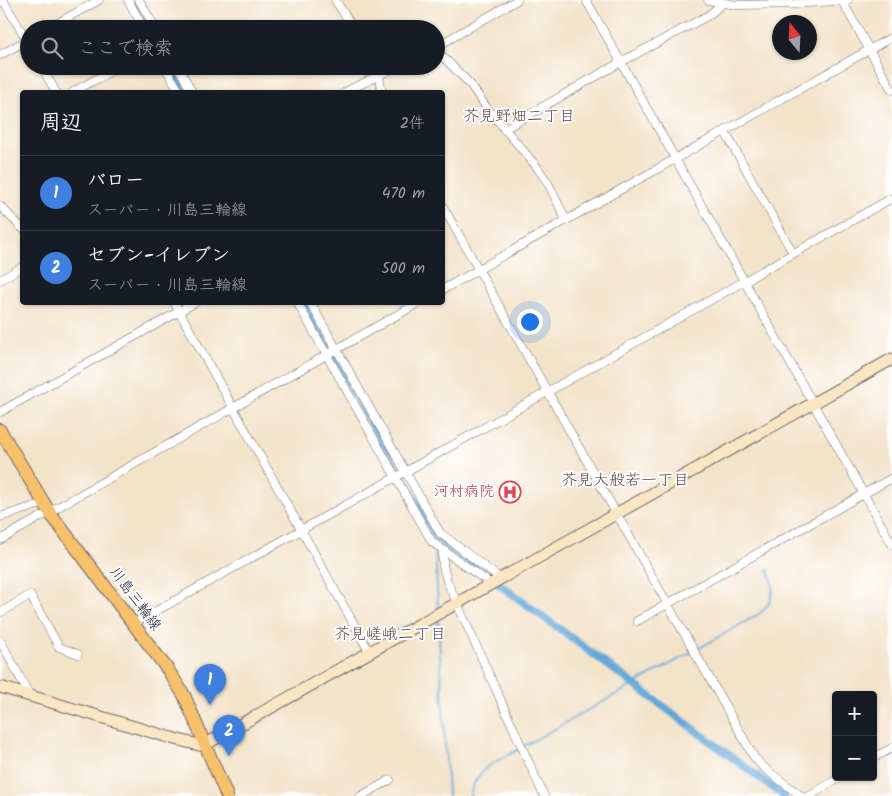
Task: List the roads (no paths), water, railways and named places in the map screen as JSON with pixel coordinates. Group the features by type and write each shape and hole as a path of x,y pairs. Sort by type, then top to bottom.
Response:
{"main road":[{"name":"川島三輪線","path":"0,430 47,508 168,670 184,695 227,796"}],"street":[{"path":"3,0 20,28"},
{"path":"63,20 99,0"},
{"path":"128,0 139,20"},
{"path":"140,0 151,20"},
{"path":"335,0 348,20"},
{"path":"445,44 517,0"},
{"path":"586,0 892,544"},
{"path":"708,0 736,5 756,2 848,0"},
{"path":"842,1 892,90"},
{"path":"504,129 621,62 709,15 723,3"},
{"path":"445,288 892,37"},
{"path":"0,55 20,45"},
{"path":"445,58 469,83 504,129 537,167 548,183 566,220"},
{"path":"46,75 55,90"},
{"path":"77,90 104,75"},
{"path":"170,75 179,90"},
{"path":"183,75 191,90"},
{"path":"349,90 379,76 382,90"},
{"path":"724,132 793,254"},
{"path":"133,624 892,198"},
{"path":"0,206 20,226"},
{"path":"445,210 754,756 763,767 801,796"},
{"path":"0,280 20,268"},
{"path":"176,305 370,653"},
{"path":"0,412 191,305"},
{"path":"298,305 432,542 496,582"},
{"path":"312,305 440,533 496,582"},
{"path":"0,540 47,508 233,409 415,305"},
{"path":"0,687 175,739 199,745 206,744 892,359"},
{"path":"637,621 892,478"},
{"path":"0,517 47,508"},
{"path":"443,550 443,566 447,581 544,796"},
{"path":"0,613 30,595 59,646 78,654"},
{"path":"0,640 30,696"},
{"path":"877,756 892,748"},
{"path":"361,796 390,780"},
{"path":"810,796 834,781"}],"waterway":[{"path":"135,6 143,20"},
{"path":"175,75 183,90"},
{"path":"304,305 437,538 784,796"},
{"path":"435,548 438,608"},
{"path":"696,650 759,614 764,609 771,599 773,588 768,570"},
{"path":"438,618 448,796"},
{"path":"524,746 692,652"},
{"path":"470,796 473,786 482,772 496,761 520,749"}],"place":[{"name":"河村病院","path":"510,492"},
{"name":"バロー","path":"210,705"},
{"name":"セブン-イレブン","path":"229,756"}],"district":[{"name":"芥見野畑二丁目","path":"519,116"},
{"name":"芥見大般若一丁目","path":"625,480"},
{"name":"芥見嵯峨二丁目","path":"390,634"}]}
